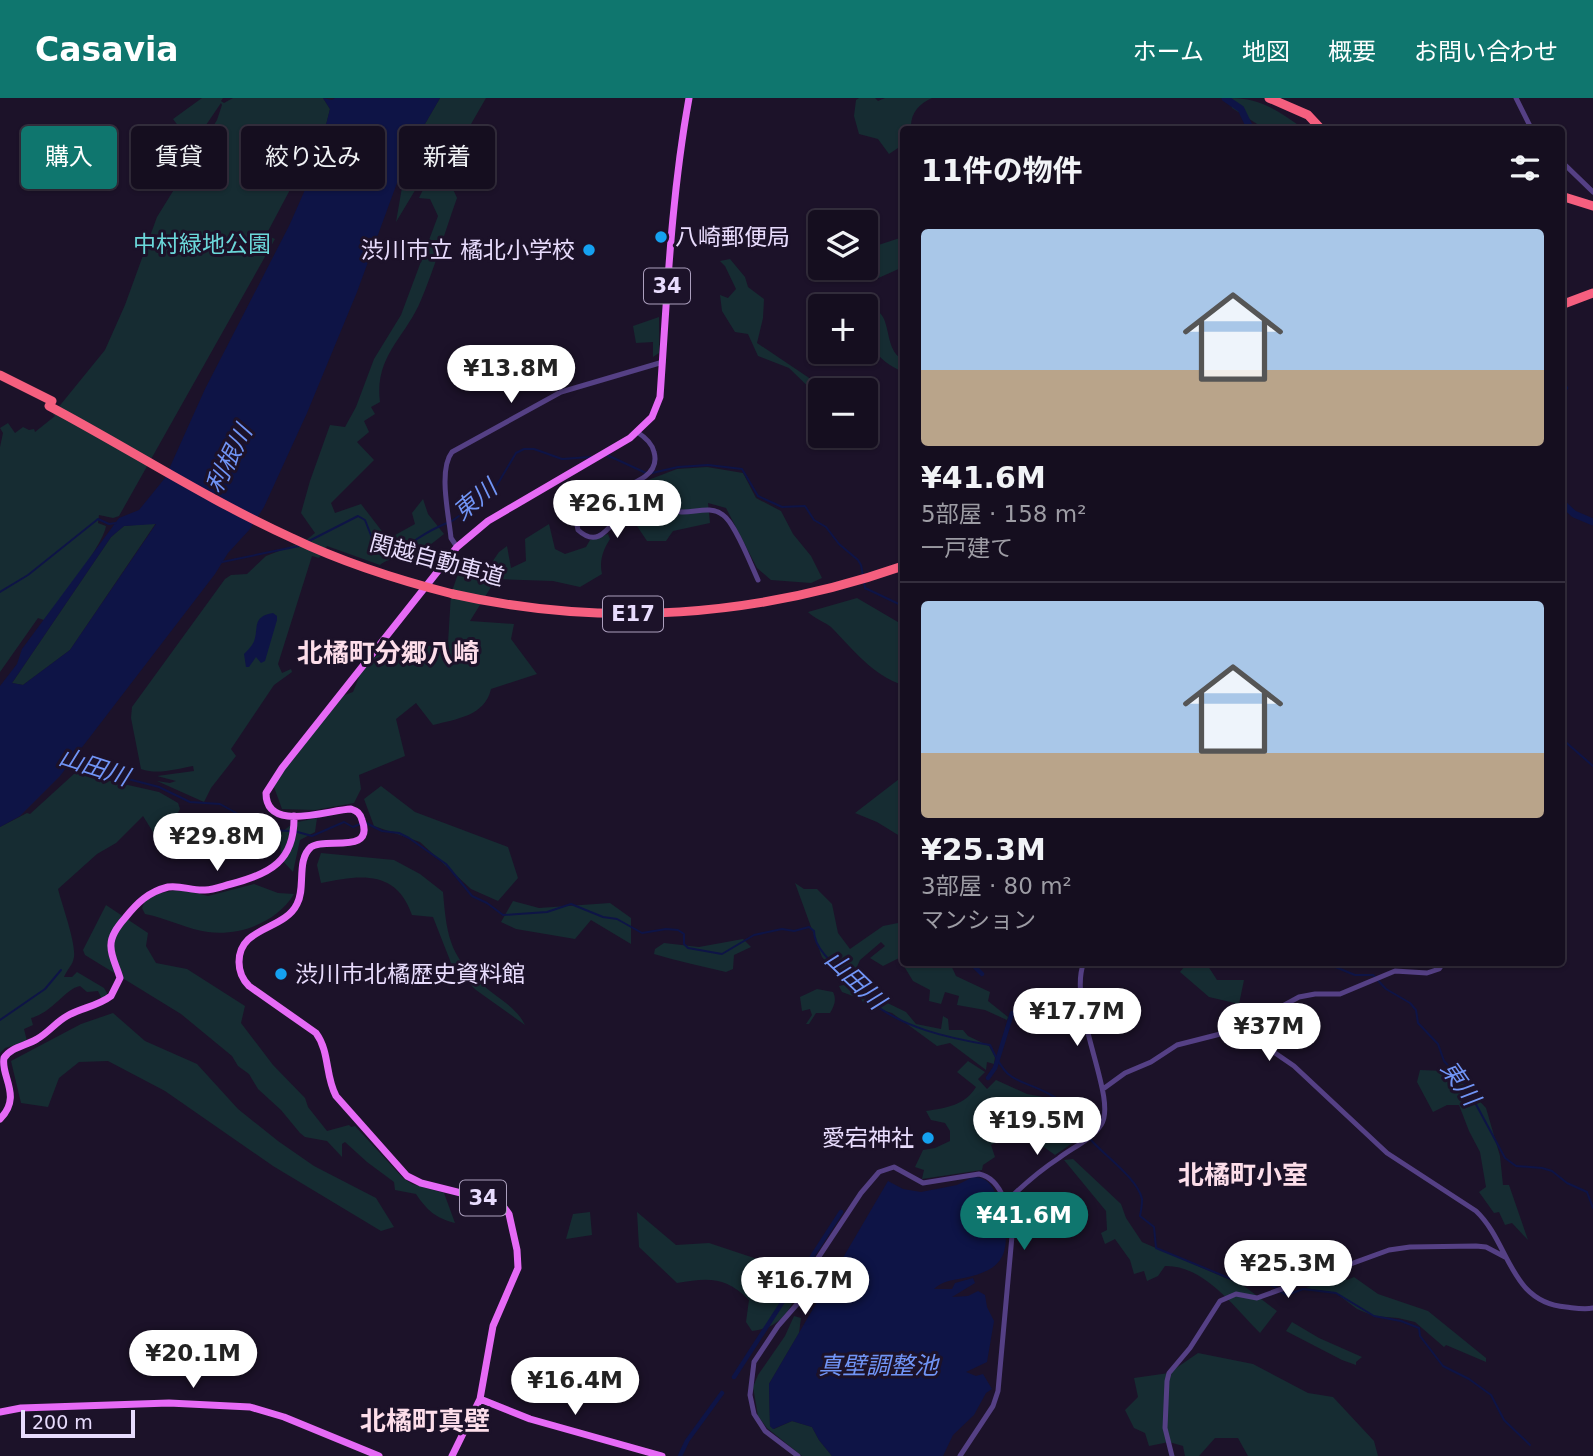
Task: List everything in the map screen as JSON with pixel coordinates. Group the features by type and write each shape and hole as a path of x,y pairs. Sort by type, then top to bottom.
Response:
{"highway":[{"path":"1269,98 1308,115 1318,126"},
{"path":"1565,197 1593,206"},
{"path":"1567,304 1593,293"},
{"path":"1567,304 1593,300"},
{"name":"関越自動車道","path":"0,375 294,534 374,565 454,591 555,605 641,609 712,604 811,590 900,563"},
{"name":"関越自動車道","path":"0,382 50,403"}],"main road":[{"name":"34","path":"452,1456 480,1399 492,1326 518,1268 509,1214 503,1206 493,1201 421,1183 407,1176 336,1096 330,1083 324,1047 316,1033 244,981 239,969 240,952 249,938 283,920 296,908 302,890 304,858 310,848 324,843 353,842 360,839 364,825 357,811 351,809 294,816 278,815 271,811 266,797 268,788 457,547 488,521 608,451 637,432 652,418 660,397 676,185 689,98"},
{"path":"0,1119 8,1110 9,1101 9,1088 2,1067 3,1059 15,1048 38,1038 69,1015 111,996 120,978 111,951 111,940 137,903 165,888 178,886 209,890 264,874 280,860 289,845 294,816"},
{"path":"480,1399 522,1416 662,1456"},
{"path":"0,1412 21,1408 169,1402 250,1407 284,1417 379,1456"}],"street":[{"path":"1516,98 1530,126"},
{"path":"1565,165 1593,192"},
{"path":"457,547 451,538 444,473 446,460 452,452 561,392 663,362"},
{"path":"637,432 647,439 653,448 655,457 651,471 635,483 582,505 575,515 578,530 587,537 598,536 610,528 621,513 629,507 639,505 680,512 714,511 729,520 758,580"},
{"path":"1005,1203 1031,1178 1091,1135 1103,1122 1106,1114 1103,1089 1091,1052 1083,1005 1080,977 1083,966"},
{"path":"1103,1089 1125,1073 1151,1062 1177,1045 1191,1039 1240,1029 1299,997 1340,994 1395,971 1427,973 1441,966"},
{"path":"1240,1029 1294,1066 1387,1153 1476,1211 1487,1222 1527,1289 1544,1303 1581,1309 1593,1308"},
{"path":"798,1456 765,1431 754,1414 750,1395 754,1362 778,1326 795,1309 814,1264 861,1193 879,1172 894,1167 923,1183 979,1174 987,1176 993,1181 1005,1203 1012,1236 999,1391 993,1406 960,1456"},
{"path":"1172,1456 1164,1426 1167,1381 1220,1301 1236,1294 1257,1298 1399,1247 1476,1246 1486,1247 1505,1256"}],"green space":[{"name":"中村緑地公園","path":"202,98 223,98 221,101 224,103 233,98 323,98 330,109 326,126 241,126 241,189 290,189 266,235 275,239 119,516 113,518 99,515 98,523 106,526 89,560 44,620 38,618 0,672 0,447 3,433 0,428 8,423 15,433 23,427 34,429 35,432 55,416 53,414 105,350 125,305 157,217 174,189 227,189 227,126 213,126 221,103 205,126 178,126 173,119"},
{"path":"440,98 486,98 470,126 424,126"},
{"path":"932,98 916,110 911,126 900,126 900,147 889,154 878,139 859,134 854,116 856,100"},
{"path":"1230,98 1252,100 1299,126 1260,126 1232,108"},
{"path":"402,189 416,189 396,222"},
{"path":"423,189 453,189 457,198 421,300 386,359 379,386 380,402 371,407 375,414 364,421 369,432 357,442 374,460 331,503 335,513 361,504 388,539 415,524 412,513 423,499 428,514 444,534 419,552 380,565 327,546 319,558 312,556 278,664 282,673 291,669 292,672 274,685 231,749 236,756 211,788 204,802 157,781 176,781 157,776 194,771 193,766 160,771 141,769 131,718 132,707 225,579 231,575 247,574 266,556 305,541 315,533 301,513 330,425 345,427 356,407 374,359 401,315 438,216 430,199 419,198"},
{"path":"900,238 900,268 878,278 878,245"},
{"path":"730,259 745,277 748,287 764,299 757,343 809,378 808,386 789,368 758,356 748,334 735,332 722,311 720,295 728,298 736,289 720,261"},
{"path":"878,311 884,319 892,347 900,358 900,370 879,356"},
{"path":"659,317 659,353 653,357 653,342 636,343 633,326"},
{"path":"707,467 743,473 756,498 781,511 793,534 811,556 822,578 811,583 771,580 757,568 726,508 708,503 710,523 673,531 666,541 647,541 635,523 640,512 637,496 628,499 607,522 602,502 635,485 677,469"},
{"path":"156,523 70,650 23,685 12,683 111,537 124,526"},
{"path":"549,524 555,549 565,554 586,547 590,540 608,534 610,539 602,556 602,574 580,587 553,581 496,579 470,621 514,624 511,639 537,674 491,689 488,698 476,711 433,725 416,703 396,719 405,756 359,775 361,789 354,803 315,810 282,809 274,787 279,777 342,696 353,692 361,672 379,653 448,643 451,594 459,571 484,574 499,552 507,546 511,568 526,561 525,539"},
{"path":"857,598 900,623 900,684 873,668 831,627 808,612"},
{"path":"75,773 159,792 178,803 180,809 174,820 158,832 161,845 143,816 116,843 97,854 58,889 74,951 74,957 64,977 72,977 77,972 104,988 108,995 102,999 98,991 87,992 80,986 69,991 46,1011 31,1018 33,1025 24,1029 27,1041 5,1048 0,1053 0,827 27,813 30,814"},
{"path":"900,778 900,836 855,813"},
{"path":"381,786 415,812 508,847 518,878 498,901 471,889 420,842 374,826 364,799"},
{"path":"317,818 315,832 300,840 293,872 281,859 280,834 293,823"},
{"path":"321,853 394,860 420,874 443,892 449,936 459,959 477,980 514,1010 525,1025 476,990 453,968 433,917 412,915 397,889 375,879 349,878 321,883 317,865"},
{"path":"795,883 804,889 817,889 832,904 838,933 850,949 883,926 900,923 900,960 883,966 870,958 885,946 881,942 860,960 854,973 841,980 822,957"},
{"path":"254,884 278,893 294,894 287,904 268,919 233,932 201,931 145,914 142,908 147,896 181,889 208,896"},
{"path":"513,901 539,908 610,903 631,918 631,944 591,920 575,939 516,929 501,922"},
{"path":"106,905 148,933 146,946 156,963 187,969 245,1006 241,1023 273,1065 305,1098 308,1107 327,1131 355,1126 403,1178 412,1184 444,1193 455,1223 432,1213 416,1194 395,1190 394,1182 345,1142 342,1144 342,1157 327,1141 305,1137 258,1089 249,1074 238,1066 232,1056 181,1014 85,955 83,950"},
{"path":"743,939 751,947 734,955 733,969 726,972 654,954 655,949 664,943 699,947"},
{"path":"904,966 951,966 956,976 990,992 988,1001 1008,1017 1007,1020 985,1010 957,1005 959,996 945,992 941,1004 929,1001 930,990 913,981"},
{"path":"1185,966 1208,966 1217,980 1244,980 1239,1004 1209,997 1180,972"},
{"path":"858,982 869,994 906,1012 916,1024 941,1029 943,1016 948,1019 949,1030 963,1030 968,1036 989,1046 995,1057 994,1064 987,1062 986,1070 950,1043 937,1046 892,1013 865,1005 861,999 842,992 839,986"},
{"path":"817,989 833,992 834,1005 830,1013 816,1013 809,1024 806,1024 812,1015 810,1009 802,1011 800,997"},
{"path":"113,1013 145,1041 197,1064 238,1109 278,1141 314,1166 376,1198 394,1227 381,1231 273,1166 165,1091 108,1061 79,1062 59,1078 48,1107 21,1103 11,1061 81,1024"},
{"path":"968,1061 985,1072 978,1079 987,1089 996,1080 1027,1094 1054,1099 1068,1110 1084,1135 1055,1155 1019,1129 991,1145 995,1157 983,1165 982,1170 922,1179 924,1170 915,1167 923,1150 950,1141 950,1131 945,1123 931,1120 926,1111 955,1105 972,1093 976,1087 957,1072"},
{"path":"1420,1070 1445,1071 1461,1081 1486,1108 1500,1156 1503,1185 1509,1185 1528,1240 1512,1223 1505,1225 1499,1212 1494,1213 1479,1192 1486,1187 1480,1152 1459,1105 1447,1105 1433,1112 1417,1082"},
{"path":"1073,1159 1121,1204 1126,1218 1142,1242 1244,1286 1277,1311 1260,1333 1218,1290 1193,1273 1165,1266 1158,1276 1147,1281 1144,1271 1134,1274 1130,1260 1115,1239 1105,1244 1101,1233 1107,1230 1106,1211 1064,1160"},
{"path":"590,1212 592,1235 566,1239 573,1214"},
{"path":"637,1212 676,1245 709,1243 757,1259 791,1261 796,1285 790,1307 775,1323 752,1331 746,1322 749,1300 740,1292 716,1281 677,1283 639,1247"},
{"path":"1341,1272 1347,1280 1354,1277 1378,1294 1428,1311 1486,1358 1486,1362 1446,1345 1444,1347 1415,1322 1374,1316 1357,1309 1336,1293 1306,1288"},
{"path":"794,1316 801,1318 799,1333 769,1384 770,1426 774,1429 792,1421 812,1427 832,1456 802,1456 767,1428 758,1416 753,1387 758,1375 785,1336"},
{"path":"1292,1322 1319,1338 1362,1357 1356,1365 1342,1360 1286,1331"},
{"path":"1198,1353 1253,1364 1308,1393 1333,1397 1374,1441 1378,1456 1248,1456 1238,1438 1215,1438 1199,1456 1185,1456 1183,1446 1169,1442 1149,1446 1145,1433 1134,1428 1125,1410 1138,1397 1134,1378 1169,1373"}],"water":[{"name":"利根川","path":"323,98 440,98 424,126 399,126 399,178 357,292 307,413 264,507 250,529 228,553 215,574 60,776 20,816 0,827 0,686 17,664 22,649 119,518 139,510 165,478 205,389 305,189 385,189 385,126 326,126 330,109","holes":["156,524 70,650 23,685 12,683 111,537 124,526"]},
{"path":"273,613 277,620 265,661 261,663 256,657 249,667 246,667 244,654 255,640 258,621"},
{"name":"真壁調整池","path":"973,1177 984,1179 991,1185 1000,1205 998,1208 1002,1209 1006,1235 1003,1255 990,1269 944,1283 934,1289 952,1289 955,1283 973,1278 975,1283 952,1297 968,1296 978,1291 985,1295 994,1321 987,1362 966,1372 976,1376 983,1374 992,1389 986,1393 974,1415 953,1435 943,1456 832,1456 812,1427 792,1421 773,1429 770,1426 769,1384 888,1181 903,1189 921,1192 957,1185"}],"waterway":[{"path":"1225,98 1241,109 1249,126"},
{"name":"東川","path":"452,521 488,495 516,453 524,449 534,449 562,459 591,457"},
{"name":"東川","path":"607,455 646,473"},
{"name":"東川","path":"652,473 678,467 708,465 742,469 758,496 782,507 805,506 814,520 826,527 839,544 858,560 863,576"},
{"path":"1565,506 1574,514 1593,522"},
{"name":"東川","path":"307,542 358,516 365,520 378,553 389,555 399,552 447,523"},
{"path":"0,592 28,575 98,519 109,524 116,523"},
{"name":"東川","path":"222,562 299,546"},
{"name":"東川","path":"864,582 865,588 900,605"},
{"path":"1565,742 1593,766"},
{"name":"山田川","path":"70,764 159,787 190,802 220,804 271,830 289,831"},
{"name":"山田川","path":"294,831 312,836 344,822 353,827 360,824"},
{"name":"山田川","path":"366,823 382,831 399,833 409,838 446,864 472,896 503,915 547,912 571,904 603,917 617,919 642,933 678,930 684,934 684,944 688,948 722,954 754,935 809,927 814,931 824,955 882,1010 926,1030 990,1045 1008,1074 1057,1099 1088,1135"},
{"path":"974,966 982,974"},
{"name":"東川","path":"1333,966 1355,975 1373,975 1386,989 1410,1003 1416,1010 1418,1023 1438,1044 1444,1061 1465,1084 1505,1158 1516,1166 1552,1171 1567,1183 1587,1192 1593,1208"},
{"path":"0,1020 45,989 61,970"},
{"path":"988,1078 995,1068 1012,1013"},
{"name":"山田川","path":"1091,1140 1128,1175 1139,1191 1142,1199 1140,1216 1154,1227 1156,1248 1241,1283 1256,1279 1277,1288"},
{"path":"734,1377 841,1212"},
{"name":"山田川","path":"1281,1292 1287,1295 1303,1289 1336,1293 1374,1316 1401,1321 1419,1328 1420,1336 1443,1366 1469,1379 1491,1395 1504,1420 1530,1445"},
{"path":"680,1456 687,1441 722,1393"}],"place":[{"name":"八崎郵便局","path":"661,237"},
{"name":"渋川市立 橘北小学校","path":"589,250"},
{"name":"渋川市北橘歴史資料館","path":"281,974"},
{"name":"愛宕神社","path":"928,1138"}],"district":[{"name":"北橘町分郷八崎","path":"388,653"},
{"name":"北橘町小室","path":"1243,1175"},
{"name":"北橘町真壁","path":"425,1421"}]}
